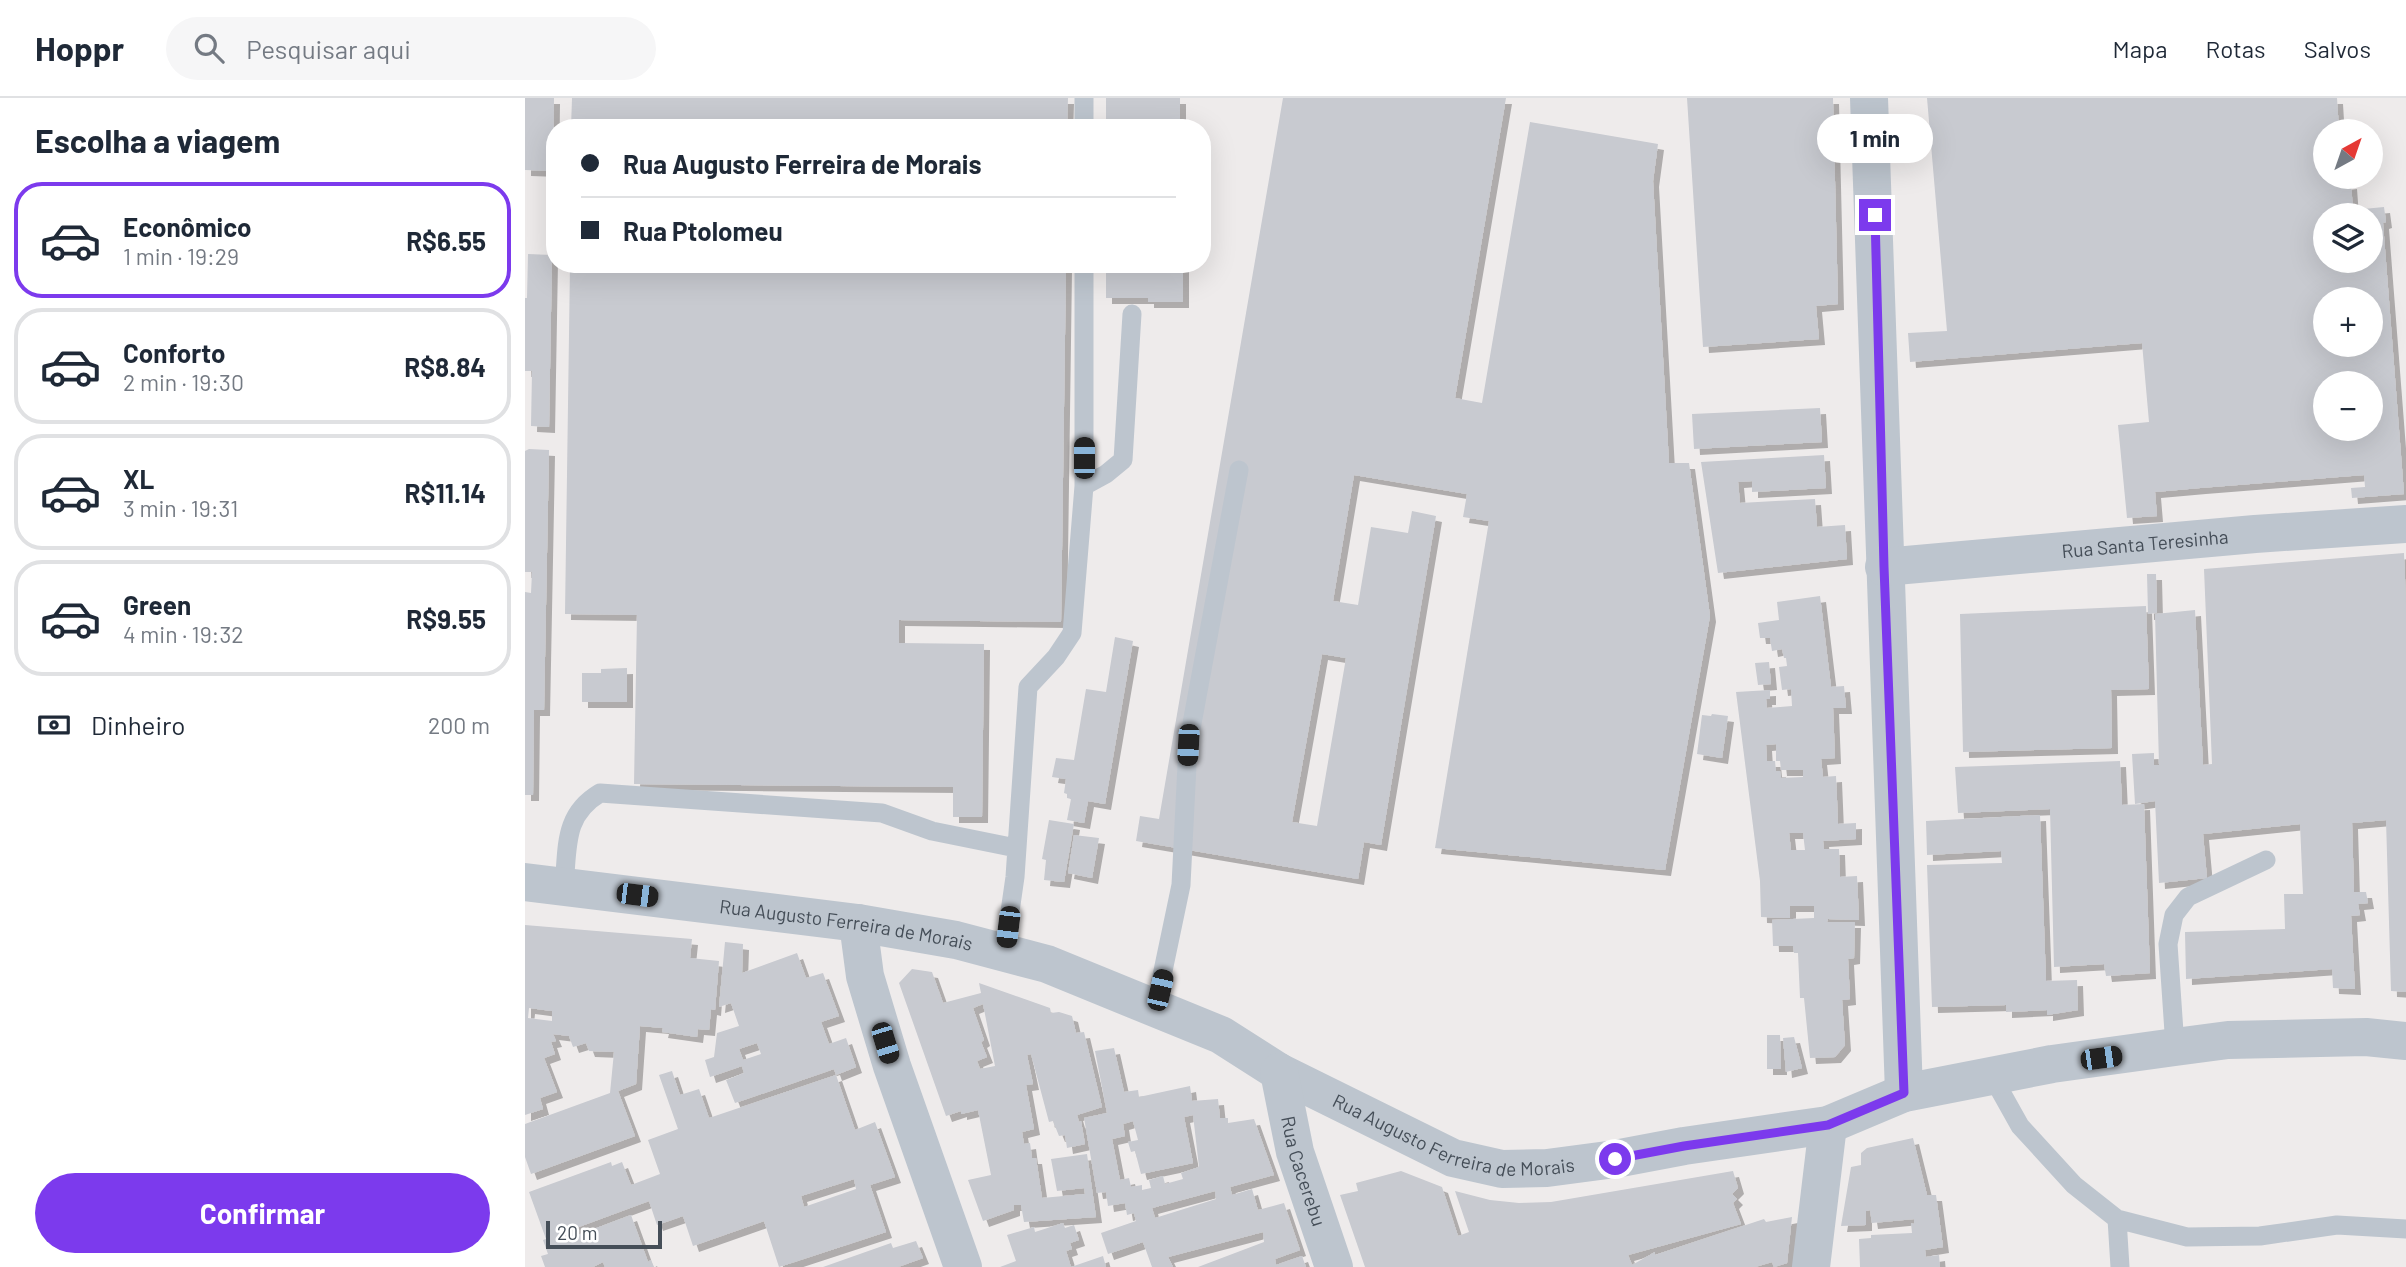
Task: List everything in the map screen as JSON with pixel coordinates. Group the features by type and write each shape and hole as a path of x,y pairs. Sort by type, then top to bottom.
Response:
{"street":[{"path":"1869,98 1904,1093"},
{"name":"Rua Santa Teresinha","path":"1884,567 2255,534 2406,524"},
{"name":"Rua Augusto Ferreira de Morais","path":"525,882 858,923 956,940 1047,964 1221,1035 1279,1072 1453,1158 1502,1169 1547,1168 1601,1161 1828,1125 1904,1093 2175,1047 2228,1040 2366,1037 2406,1041"},
{"path":"858,923 865,976 892,1066 963,1267"},
{"name":"Rua Cacerebu","path":"1279,1072 1295,1152 1334,1267"},
{"path":"1811,1267 1828,1125"}],"lane":[{"path":"1084,98 1084,119"},
{"path":"1005,953 1028,687 1056,657 1072,633 1084,486 1084,273"},
{"path":"1084,486 1107,474 1123,460 1132,314"},
{"path":"1155,1009 1181,885 1188,745 1239,470"},
{"path":"564,886 568,837 577,812 585,802 600,793 882,813 932,831 1016,848"},
{"path":"2175,1047 2168,944 2174,915 2188,897 2266,860"},
{"path":"1992,1076 2020,1126 2074,1185 2117,1219 2187,1237 2260,1236 2337,1225 2406,1229"},
{"path":"2117,1219 2120,1267"}],"building":[{"path":"525,98 554,98 554,119 546,119 546,171 525,170"},
{"path":"572,98 1068,98 1067,119 571,119"},
{"path":"1106,98 1180,98 1180,119 1106,119"},
{"path":"1283,98 1506,98 1455,398 1482,403 1530,122 1658,144 1653,181 1669,463 1689,463 1710,616 1665,870 1435,848 1489,521 1463,517 1467,494 1354,475 1333,601 1358,605 1371,527 1408,533 1412,511 1436,516 1381,845 1364,842 1358,879 1136,841 1140,816 1159,819","holes":["1322,654 1346,658 1317,826 1292,822"]},
{"path":"1687,98 1833,98 1838,304 1816,306 1819,339 1703,347"},
{"path":"1927,98 2337,98 2338,119 2313,119 2313,189 2351,189 2352,203 2313,203 2313,273 2383,273 2383,223 2404,494 2352,498 2351,488 2365,487 2364,475 2200,488 2155,492 2157,516 2127,518 2118,425 2149,422 2142,343 1910,362 1908,333 1947,331"},
{"path":"2383,207 2384,207 2386,222 2383,223"},
{"path":"528,254 546,255 546,273 552,273 549,427 531,426 532,371 525,371"},
{"path":"570,273 1066,273 1061,622 899,620 899,643 984,644 982,817 953,817 953,787 634,784 637,615 565,614"},
{"path":"1106,273 1183,273 1183,302 1148,302 1148,298 1106,298"},
{"path":"1820,408 1822,442 1694,449 1692,414"},
{"path":"549,450 544,710 534,710 533,795 525,795 525,592 531,593 532,572 525,572 525,451"},
{"path":"1824,455 1826,488 1752,492 1752,481 1738,482 1740,503 1815,499 1817,527 1845,525 1847,559 1718,573 1701,462"},
{"path":"2404,553 2406,992 2391,991 2386,820 2352,823 2354,892 2366,892 2368,903 2358,904 2360,915 2351,916 2355,989 2333,988 2332,969 2186,979 2185,932 2285,929 2284,894 2303,894 2300,824 2203,834 2207,878 2159,883 2155,801 2135,804 2132,754 2154,753 2154,765 2159,765 2155,614 2195,610 2203,765 2212,764 2204,569"},
{"path":"2147,574 2156,574 2157,613 2148,614"},
{"path":"1820,596 1831,687 1844,686 1846,708 1833,708 1835,758 1821,759 1823,777 1836,776 1838,824 1856,823 1856,839 1823,841 1824,849 1839,849 1840,877 1857,876 1859,920 1828,919 1827,922 1855,922 1854,958 1848,959 1850,999 1842,1000 1845,1045 1835,1057 1810,1058 1804,998 1800,998 1798,953 1794,953 1793,946 1773,946 1772,920 1814,918 1814,906 1790,906 1790,918 1761,917 1760,881 1736,692 1770,690 1770,699 1766,699 1767,708 1792,706 1791,689 1782,690 1779,667 1787,666 1782,649 1772,651 1770,638 1760,638 1758,623 1779,620 1777,602","holes":["1776,744 1776,761 1780,761 1781,770 1803,770 1803,777 1781,778 1780,771 1776,771 1775,761 1767,761 1766,745","1789,833 1803,833 1805,850 1791,850"]},
{"path":"2146,606 2149,689 2111,690 2112,748 1963,752 1960,614"},
{"path":"1115,637 1133,641 1105,804 1088,801 1084,823 1067,820 1071,799 1064,793 1066,779 1052,777 1056,758 1074,760 1086,689 1106,692"},
{"path":"1769,662 1771,684 1758,685 1755,663"},
{"path":"627,668 627,702 582,702 582,673"},
{"path":"1702,715 1728,716 1722,758 1697,754"},
{"path":"2120,761 2122,805 2144,804 2150,973 2106,976 2104,964 2054,967 2050,809 1958,813 1955,767"},
{"path":"2040,815 2046,981 2077,980 2078,1010 2047,1015 2047,1010 2006,1012 2006,1005 1932,1007 1927,865 2002,863 2001,851 1927,855 1926,821"},
{"path":"1049,820 1074,824 1064,882 1044,880 1046,860 1042,859"},
{"path":"1074,835 1099,838 1092,878 1068,873"},
{"path":"525,925 692,939 690,958 719,961 715,1010 711,1009 709,1030 698,1029 697,1037 662,1032 663,1028 640,1026 636,1084 618,1091 635,1136 531,1174 525,1157 525,1124 610,1093 614,1052 589,1051 586,1043 573,1047 569,1036 553,1034 556,1041 551,1042 555,1054 544,1058 557,1092 540,1098 543,1109 525,1115","holes":["529,1008 552,1011 552,1021 528,1018"]},
{"path":"725,942 743,944 742,973 797,953 806,978 823,973 839,1016 821,1022 829,1044 846,1038 856,1067 836,1075 834,1069 735,1103 726,1080 744,1073 742,1066 710,1077 705,1060 714,1057 717,1033 739,1026 731,1003 719,1007","holes":["757,1043 761,1054 743,1060 739,1049"]},
{"path":"912,969 932,972 943,1003 981,993 979,983 1050,1008 1051,1013 1059,1012 1072,1016 1076,1033 1084,1032 1102,1107 1077,1115 1079,1122 1081,1121 1085,1144 1067,1148 1065,1135 1059,1136 1053,1121 1049,1122 1031,1054 1027,1055 1033,1084 1026,1085 1034,1129 1022,1132 1024,1144 1030,1143 1032,1158 1036,1158 1042,1198 1085,1194 1084,1188 1057,1191 1051,1159 1087,1154 1096,1217 1024,1222 1021,1205 1014,1205 1014,1210 983,1221 968,1180 991,1175 978,1110 961,1114 961,1111 946,1116 899,983","holes":["983,1004 995,1066 980,1069 977,1061 987,1057 973,1008"]},
{"path":"1767,1035 1780,1035 1781,1069 1767,1069"},
{"path":"1794,1037 1802,1068 1786,1072 1783,1038"},
{"path":"1114,1048 1124,1092 1138,1090 1139,1097 1190,1086 1192,1101 1218,1099 1220,1118 1228,1118 1228,1123 1254,1119 1274,1175 1230,1187 1232,1195 1252,1189 1258,1210 1284,1203 1300,1250 1275,1259 1276,1265 1302,1256 1306,1267 1198,1267 1264,1242 1263,1232 1168,1257 1173,1267 1152,1267 1143,1242 1108,1254 1101,1233 1136,1221 1134,1213 1127,1215 1125,1203 1108,1206 1106,1192 1097,1193 1084,1118 1107,1113 1095,1051","holes":["1193,1115 1199,1167 1181,1173 1183,1179 1165,1184 1163,1176 1149,1180 1151,1188 1142,1190 1142,1185 1131,1187 1129,1178 1120,1180 1112,1139 1125,1136 1123,1124 1133,1121 1138,1140 1128,1142 1131,1152 1135,1151 1141,1174 1193,1163 1184,1117","1215,1191 1216,1199 1155,1218 1152,1208"]},
{"path":"672,1071 680,1095 699,1089 709,1118 836,1075 855,1130 875,1122 895,1177 870,1185 886,1232 779,1267 764,1221 693,1246 683,1216 657,1225 649,1201 576,1228 578,1235 631,1215 648,1262 651,1260 654,1267 605,1267 603,1262 593,1267 545,1267 541,1256 548,1254 543,1240 546,1239 529,1192 611,1162 612,1166 622,1162 631,1185 660,1174 648,1140 678,1129 659,1075","holes":["854,1179 856,1189 804,1207 801,1196"]},
{"path":"1913,1138 1927,1195 1936,1195 1943,1247 1925,1250 1926,1257 1939,1255 1940,1267 1860,1267 1859,1239 1871,1238 1871,1235 1912,1233 1911,1223 1914,1224 1914,1219 1872,1223 1870,1210 1866,1211 1866,1225 1841,1226 1851,1167 1861,1165 1861,1153 1867,1148"},
{"path":"1401,1171 1442,1187 1458,1236 1469,1232 1455,1191 1490,1200 1551,1202 1733,1171 1738,1188 1732,1194 1737,1199 1733,1203 1741,1224 1628,1255 1632,1265 1655,1252 1655,1255 1764,1219 1766,1222 1792,1217 1787,1263 1774,1267 1772,1262 1755,1267 1365,1267 1340,1195 1358,1191 1356,1183"},
{"path":"1063,1223 1065,1228 1074,1225 1079,1240 1070,1243 1072,1249 1066,1251 1071,1267 1000,1267 1016,1261 1007,1235 1034,1227 1035,1232"},
{"path":"916,1241 923,1258 898,1267 823,1267 891,1243 893,1248"},
{"path":"1103,1256 1106,1267 1071,1267"}],"route":[{"path":"1615,1159 1828,1125 1904,1093 1884,567 1875,215"}]}
